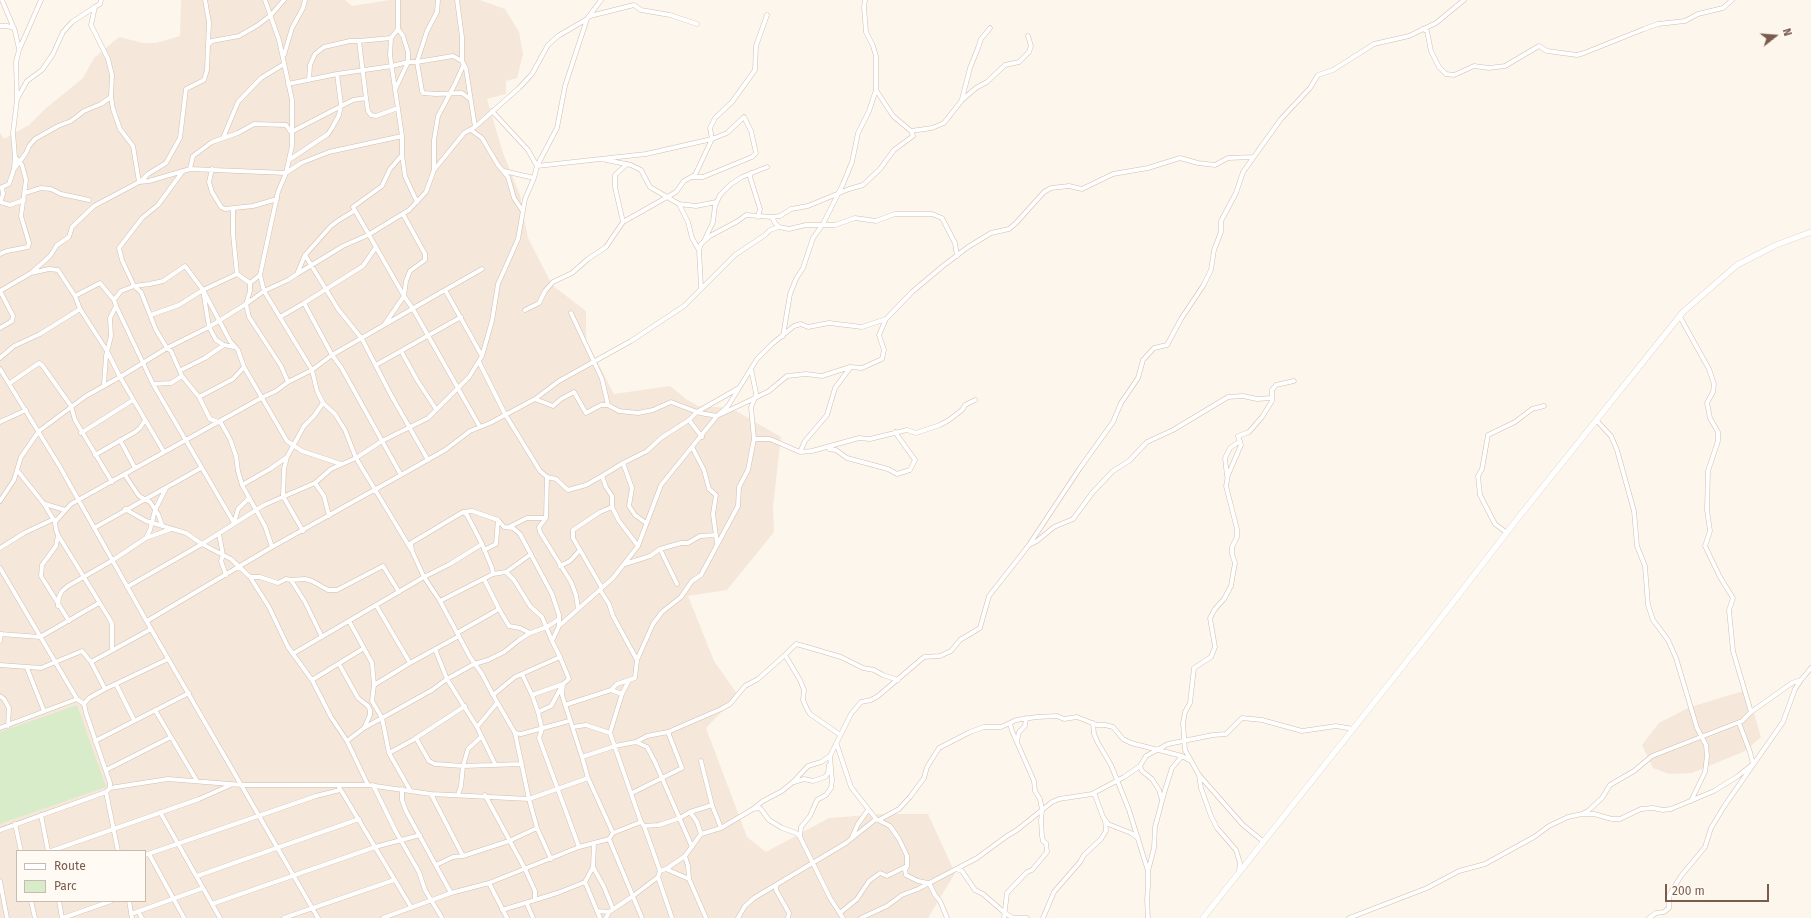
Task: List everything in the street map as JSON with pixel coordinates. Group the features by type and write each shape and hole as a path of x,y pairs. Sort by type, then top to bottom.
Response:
{"main road":[{"path":"1203,918 1584,435 1597,421 1618,391 1680,317 1705,291 1737,265 1776,245 1811,232"}],"street":[{"path":"2,0 14,28 19,50"},
{"path":"24,200 10,204 0,202 3,194 1,187 9,184 14,169 15,157 13,133 14,112 17,99 16,62 19,50 41,0"},
{"path":"17,99 27,81 42,70 53,54 62,32 72,22 100,4 101,0"},
{"path":"0,328 12,320 13,316 0,291 31,273 50,256 57,245 70,237 72,227 94,206 139,182 148,174 166,163 180,138 186,89 204,80 207,70 209,22 205,0"},
{"path":"265,0 284,56"},
{"path":"208,45 212,41 239,36 271,15 284,0"},
{"path":"305,0 303,8 292,28 284,56 284,64 292,100 292,146 286,173 278,192 260,275 264,291 312,370 317,391 323,402 335,414 345,430 356,458 412,551 424,577 440,601 474,664 482,674 492,695 515,733 529,799 537,828 551,859"},
{"path":"395,91 408,62 404,42 398,29 398,0"},
{"path":"438,0 437,12 427,31 417,62 423,93 462,93 470,99"},
{"path":"457,0 462,37 463,62 469,78 470,99 475,127"},
{"path":"596,0 597,6"},
{"path":"127,587 219,534 257,509 283,496 315,483 331,469 356,458 409,426 428,418 469,377 482,356 492,321 498,284 518,239 522,210 537,166 556,128 565,86 588,17 601,0"},
{"path":"704,241 746,215 758,217 780,216 791,209 808,206 869,181 894,150 913,136 911,132 893,116 876,90 876,56 866,32 864,7 865,0"},
{"path":"794,782 804,779 813,781 825,777 828,774 830,756 836,745 839,734 852,711 861,702 875,698 924,657 940,656 951,651 960,640 980,628 989,596 1029,545 1080,468 1113,422 1121,403 1138,378 1144,360 1154,348 1167,345 1181,319 1203,286 1211,270 1214,250 1221,232 1221,221 1223,214 1236,193 1243,172 1282,119 1310,88 1318,75 1333,70 1374,44 1409,36 1436,23 1464,0"},
{"path":"1422,29 1427,31 1431,51 1439,67 1446,74 1454,75 1474,66 1489,68 1505,66 1540,46 1547,51 1576,54 1584,53 1651,26 1684,21 1698,14 1723,8 1732,0"},
{"path":"0,501 14,480 21,457 39,432 71,406 167,348 208,327 246,304 264,291 297,274 343,246 368,235 403,214 426,192 434,170 464,133 475,127 519,88 532,74 548,45 558,36 588,17 634,5 640,10 670,15 697,24"},
{"path":"95,7 91,25 108,59 111,70 111,97 116,118 120,129 133,146 139,182"},
{"path":"526,310 539,303 545,291 554,282 572,273 588,259 606,247 623,222 676,192 684,182 695,174 712,139 710,128 715,118 740,92 755,70 756,46 767,15"},
{"path":"0,26 14,28"},
{"path":"962,100 970,68 979,44 990,28"},
{"path":"398,29 391,38 390,55 398,108 398,119 402,136 402,155 405,176 417,202"},
{"path":"911,132 932,128 944,123 962,100 976,88 987,82 1005,65 1019,62 1024,58 1031,46 1028,36"},
{"path":"309,80 310,65 315,54 324,47 350,41 391,38"},
{"path":"359,41 368,112 371,115 376,116 398,108"},
{"path":"288,84 337,74 453,56 463,62"},
{"path":"434,170 434,140 438,116 463,62"},
{"path":"223,138 238,102 261,78 284,64"},
{"path":"289,160 328,134 339,116 342,105 337,74"},
{"path":"783,336 790,294 796,279 804,268 813,238 823,224 852,162 858,133 869,112 875,93"},
{"path":"14,169 35,139 58,126 71,121 84,111 101,104 111,97"},
{"path":"291,132 353,100 366,98"},
{"path":"492,111 528,150 537,166"},
{"path":"537,166 604,160 616,157 646,154 712,139 727,133 744,117 752,131 756,153 752,157 703,177 692,177"},
{"path":"190,169 193,156 212,142 238,133 254,124 286,125 291,132"},
{"path":"471,130 482,138 498,165 508,177 514,198 522,210"},
{"path":"139,182 149,181 190,169 286,173 301,163 328,152 402,136"},
{"path":"402,155 390,169 382,186 353,207 354,211 413,309 457,389 480,427"},
{"path":"0,254 7,251 28,247 29,243 21,216 26,193 26,180 19,162 15,157"},
{"path":"535,399 553,406 561,399 574,392 586,413 601,404 608,405 619,411 638,413 653,410 672,402 697,412 717,416 769,391 788,376 806,374 822,376 850,367 862,368 882,359 884,350 879,334 886,319 912,292 957,256 991,233 1009,228 1016,223 1044,192 1051,188 1073,186 1079,190 1113,174 1148,168 1180,158 1198,163 1215,165 1228,158 1253,157"},
{"path":"604,160 627,164 641,170 650,187 679,204 696,206 716,202"},
{"path":"623,222 615,187 615,175 627,164"},
{"path":"701,288 699,250 713,222 716,202 731,184 767,167"},
{"path":"212,169 209,182 212,192 221,207 225,209 233,209 277,199"},
{"path":"183,171 158,206 142,218 119,248 122,260 134,286 141,292 156,330 171,352 181,370 182,376 199,397 210,419 221,423 230,439 236,456 242,485 257,509 272,547"},
{"path":"504,171 534,178"},
{"path":"752,173 750,177 760,209 758,217"},
{"path":"26,193 41,188 51,189 61,194 89,200"},
{"path":"679,204 688,222 692,238 699,250"},
{"path":"233,209 233,234 237,274 250,283"},
{"path":"297,274 305,255 331,226 338,220 354,211"},
{"path":"382,327 404,296 406,281 410,271 425,260 425,254 403,214"},
{"path":"770,230 779,227 789,229 806,225 835,225 855,218 876,221 895,214 932,214 942,218 954,243 957,256"},
{"path":"772,217 779,227"},
{"path":"148,621 272,547 303,531 445,450 470,431 535,399 559,381 595,362 684,306 735,255 765,235 775,223"},
{"path":"280,317 363,266 376,247"},
{"path":"305,255 338,308 362,339 428,460"},
{"path":"114,300 121,291 134,286 150,284 163,280 185,266 203,290 219,320 238,350 244,367 286,441 302,451 341,464"},
{"path":"31,273 49,269 58,270 75,296 80,309 107,351 120,377 164,452"},
{"path":"0,548 24,532 54,520 79,500 262,397 276,391 288,382 312,370 332,355 482,269"},
{"path":"151,315 179,305 203,290 237,274"},
{"path":"250,283 260,275"},
{"path":"250,283 250,291 246,304 250,317 281,366 288,382"},
{"path":"75,296 100,284 114,300 153,384 234,523"},
{"path":"203,290 208,327 216,340 224,345 235,347"},
{"path":"445,290 482,356"},
{"path":"304,303 401,475"},
{"path":"104,385 107,351 111,336 110,318 116,306"},
{"path":"0,358 14,346 40,334 80,309"},
{"path":"571,313 605,386 608,405"},
{"path":"376,366 461,317"},
{"path":"1680,317 1709,369 1714,384 1713,392 1707,403 1710,418 1718,432 1718,441 1708,470 1707,510 1710,531 1705,546 1720,577 1733,598 1729,610 1733,651 1752,712"},
{"path":"552,641 559,626 613,578 638,546 661,485 702,437 717,416 728,406 738,388 762,353 794,326 801,324 808,327 829,323 862,327 886,319"},
{"path":"181,370 205,358 224,345"},
{"path":"401,351 417,380 436,409"},
{"path":"479,362 505,414 540,472 547,477 556,479 568,490 586,486 622,463 647,452 661,438 689,420 697,412 738,388"},
{"path":"10,383 39,363 42,365 71,406 81,433 112,482"},
{"path":"199,397 233,379 244,367"},
{"path":"800,452 806,441 827,415 835,388 850,367"},
{"path":"565,705 611,690 616,684 635,678 637,660 653,624 662,612 681,596 692,581 702,575 717,543 738,506 740,487 748,470 754,438 751,407 755,398 751,368"},
{"path":"0,369 10,383 79,500 168,659 278,846 318,918"},
{"path":"153,384 171,383 182,376"},
{"path":"1264,842 1243,825 1199,775 1185,750 1183,723 1185,712 1190,703 1194,668 1211,656 1215,647 1215,639 1210,618 1215,609 1224,599 1231,586 1235,563 1232,554 1232,547 1237,537 1237,530 1226,486 1241,445 1238,436 1250,432 1262,417 1272,401 1272,390 1276,385 1294,381"},
{"path":"1029,545 1037,541 1054,527 1073,519 1093,492 1113,471 1129,461 1147,442 1173,430 1228,397 1243,396 1257,399 1272,398"},
{"path":"81,433 133,400"},
{"path":"754,438 770,439 800,452 827,448 859,438 870,439 895,432 908,430 916,433 940,425 949,420 962,410 965,405 975,400"},
{"path":"303,531 283,496 284,469 287,457 304,426 314,416 323,402"},
{"path":"1507,533 1495,524 1480,495 1478,476 1482,469 1488,435 1515,422 1532,409 1544,406"},
{"path":"0,422 26,410"},
{"path":"95,454 140,428 145,420"},
{"path":"689,420 702,437"},
{"path":"1597,421 1611,436 1617,450 1634,511 1637,546 1645,566 1648,605 1653,620 1668,640 1676,658 1697,728 1702,736 1707,756 1705,772 1691,801"},
{"path":"827,448 836,450 847,458 888,469 897,474 910,470 914,460 895,432"},
{"path":"120,440 135,468"},
{"path":"1228,478 1225,458 1230,448 1240,441"},
{"path":"692,447 704,470 709,489 716,495 713,514 717,543"},
{"path":"242,485 270,469 287,457"},
{"path":"622,463 632,488 629,506 636,515 646,523"},
{"path":"94,528 125,509 146,500 166,487 202,468"},
{"path":"18,470 44,504 54,520 58,535 85,577 112,624 112,650"},
{"path":"125,474 139,496 146,500 155,510 162,525"},
{"path":"602,476 606,487 612,496 612,507 619,521 638,546"},
{"path":"547,477 546,518 539,527 540,532 571,582 576,595 578,609"},
{"path":"315,483 324,496 329,516"},
{"path":"146,538 150,530 155,510 166,487"},
{"path":"234,523 238,509 249,498"},
{"path":"44,504 65,510"},
{"path":"612,507 600,512 573,530 573,538 610,604 613,616 637,660"},
{"path":"125,509 152,522 186,533 202,544 223,555 240,567 250,577 269,607 288,647 294,653 312,680 331,716 347,741 419,872 432,901 442,918"},
{"path":"412,551 411,543 463,512 472,511 498,520 504,527 513,528 520,534 552,594 559,618 559,626"},
{"path":"463,512 467,515 482,544 493,574"},
{"path":"509,527 527,518 546,518"},
{"path":"484,550 496,544 498,520"},
{"path":"58,606 59,597 62,591 146,538 171,529"},
{"path":"219,534 223,555 221,561 226,575"},
{"path":"58,535 56,546 42,565 41,576 58,606 69,621"},
{"path":"624,564 650,556 660,549 681,543 688,543 700,536 716,535"},
{"path":"294,653 424,577 450,564 482,544"},
{"path":"660,549 677,584"},
{"path":"560,566 570,561 580,550"},
{"path":"440,601 493,574 506,572 531,554"},
{"path":"250,577 260,577 278,583 286,580 305,579 312,581 328,590 337,590 383,566 398,592"},
{"path":"0,568 55,664 77,699 84,704 95,741 106,770 110,788"},
{"path":"506,572 514,580 530,606 542,617 569,679 563,684 532,695"},
{"path":"484,579 509,626 520,628 530,633"},
{"path":"291,580 305,602 322,637"},
{"path":"0,640 0,634 40,637 99,603"},
{"path":"376,605 410,663"},
{"path":"374,685 499,609"},
{"path":"347,741 364,728 432,690 447,679 474,664 488,660 504,652 530,633 547,627 559,618"},
{"path":"349,621 372,663 374,685 372,701 382,718 388,753 410,790"},
{"path":"91,662 151,629"},
{"path":"636,742 647,736 668,732 730,704 745,686 758,679 786,655 796,644 841,657 863,668 874,670 898,680"},
{"path":"312,680 364,648"},
{"path":"435,649 447,679 477,727 495,764"},
{"path":"0,665 41,668 55,664 82,651 91,662 105,689"},
{"path":"786,655 804,690 803,700 806,709 828,728 839,734"},
{"path":"492,695 501,687 522,674 543,663 550,662 560,657"},
{"path":"84,704 89,698 105,689 168,659"},
{"path":"339,664 358,698 368,706 370,710 370,715 364,728"},
{"path":"27,668 44,711"},
{"path":"1649,918 1656,913 1664,912 1669,908 1669,896 1671,892 1681,876 1705,847 1712,828 1753,764 1783,722 1795,689 1811,668"},
{"path":"522,674 538,712 542,729 539,738 579,848"},
{"path":"606,918 611,910 658,877 660,871 610,733 622,694 629,680"},
{"path":"1582,814 1588,811 1602,798 1610,785 1634,771 1652,756 1746,719 1752,712 1792,683 1801,680"},
{"path":"116,684 134,720"},
{"path":"563,684 562,695 588,778 614,833"},
{"path":"538,712 551,706 563,684"},
{"path":"611,690 622,694"},
{"path":"95,741 189,693"},
{"path":"0,696 4,699 9,708 8,726"},
{"path":"0,728 77,699"},
{"path":"477,727 497,703"},
{"path":"388,753 416,738 465,706"},
{"path":"154,710 172,737 197,781"},
{"path":"738,918 745,906 750,902 851,839 877,820 899,810 924,778 927,767 938,748 970,732 984,727 1001,727 1026,718 1046,718 1052,716 1064,719 1077,717 1093,723 1113,727 1123,739 1131,743 1182,756 1190,760"},
{"path":"1017,741 1019,732 1025,726 1026,718"},
{"path":"861,918 887,906 902,894 929,883 988,851 1059,799 1092,794 1117,780 1140,766 1146,756 1168,744 1184,740 1226,734 1242,718 1262,720 1302,731 1336,726 1353,729"},
{"path":"515,733 521,734 569,721"},
{"path":"1739,722 1753,764"},
{"path":"1004,918 1007,893 1027,872 1032,870 1047,852 1046,843 1042,836 1042,810 1040,799 1035,791 1034,781 1010,723"},
{"path":"1093,723 1094,734 1111,765 1129,810 1148,871 1146,900 1148,918"},
{"path":"573,727 586,725 610,733"},
{"path":"632,792 682,768 668,732"},
{"path":"106,770 172,737"},
{"path":"458,795 461,786 463,766 468,749 481,737"},
{"path":"416,738 429,761 435,764 463,766 522,764"},
{"path":"582,757 629,742 636,742 647,747 692,847"},
{"path":"836,745 851,787 877,820 890,826 899,839 907,856 907,866 905,870 906,875 918,881 929,883"},
{"path":"660,871 666,869 685,856 701,834 721,828 753,809 763,800 782,791 794,782 808,766 821,762 830,756"},
{"path":"1148,871 1152,860 1155,827 1162,800 1172,768 1182,756"},
{"path":"701,761 712,806 721,828"},
{"path":"1349,918 1427,888 1459,871 1485,864 1534,837 1549,826 1568,817 1582,814 1594,814 1612,819 1620,819 1641,810 1653,808 1663,810 1671,809 1714,791 1738,776 1753,764"},
{"path":"800,837 801,827 810,816 817,800 826,795 831,788 832,780 829,765"},
{"path":"1140,766 1142,771 1152,779 1159,790 1162,800"},
{"path":"1199,775 1201,788 1211,816 1217,828 1236,850 1240,863 1239,871"},
{"path":"0,830 106,792 110,788 160,779 233,784 371,785 431,794 485,795 529,799 588,778"},
{"path":"53,850 199,799 233,784"},
{"path":"337,785 411,907"},
{"path":"402,789 404,806 451,893"},
{"path":"184,918 147,854 316,796 340,790"},
{"path":"106,792 118,850"},
{"path":"431,794 463,856"},
{"path":"1043,918 1054,892 1080,862 1084,855 1101,839 1106,831 1105,820 1096,795 1092,794"},
{"path":"485,795 525,869 535,891 535,900"},
{"path":"644,826 659,825 680,818 690,812 712,806"},
{"path":"753,809 760,808 769,820 782,828 796,833 800,837 830,898 843,918"},
{"path":"851,839 858,824 868,810"},
{"path":"160,812 220,918"},
{"path":"690,812 698,822 701,834"},
{"path":"41,816 50,850"},
{"path":"197,876 278,846 358,820"},
{"path":"1105,820 1108,824 1131,833 1138,839"},
{"path":"383,918 451,893 489,882 579,848 609,839 614,833 641,822"},
{"path":"15,824 21,850"},
{"path":"436,865 453,857 463,856 509,841 537,828"},
{"path":"212,904 375,847 420,836"},
{"path":"609,839 642,918"},
{"path":"502,910 526,904 585,882 593,867 594,843"},
{"path":"685,856 688,866 689,879 706,918"},
{"path":"840,913 857,899 869,881 880,873 887,876 907,866"},
{"path":"593,867 604,887 611,910"},
{"path":"666,869 689,879"},
{"path":"956,869 962,871 975,890 983,894 1005,913 1013,918 1027,918"},
{"path":"658,877 672,918"},
{"path":"284,918 394,880"},
{"path":"489,882 506,918"},
{"path":"585,882 600,918"},
{"path":"0,883 7,918"},
{"path":"929,883 940,901 947,918"},
{"path":"776,885 776,890 789,913 788,918"},
{"path":"129,902 132,916 203,888"},
{"path":"31,902 34,918"},
{"path":"59,902 62,918 108,902"},
{"path":"526,904 532,918"},
{"path":"597,911 611,910"},
{"path":"139,913 142,918"},
{"path":"397,913 400,918"}],"shaded area":[{"path":"181,0 345,0 352,6 390,0 480,0 505,9 519,32 523,54 517,78 506,81 506,94 487,99 503,153 520,195 528,238 552,285 586,311 586,340 614,394 670,386 686,399 698,406 731,408 781,437 773,506 774,532 727,590 688,596 714,661 738,695 706,728 747,837 766,852 829,818 882,814 928,814 955,873 928,918 0,918 0,133 4,139 29,125 45,109 83,78 94,58 119,37 143,43 156,43 180,36"},
{"path":"1747,690 1761,737 1745,751 1692,773 1669,774 1653,768 1642,745 1659,723 1690,707"}],"green space":[{"path":"77,705 106,787 0,824 0,732"}]}
